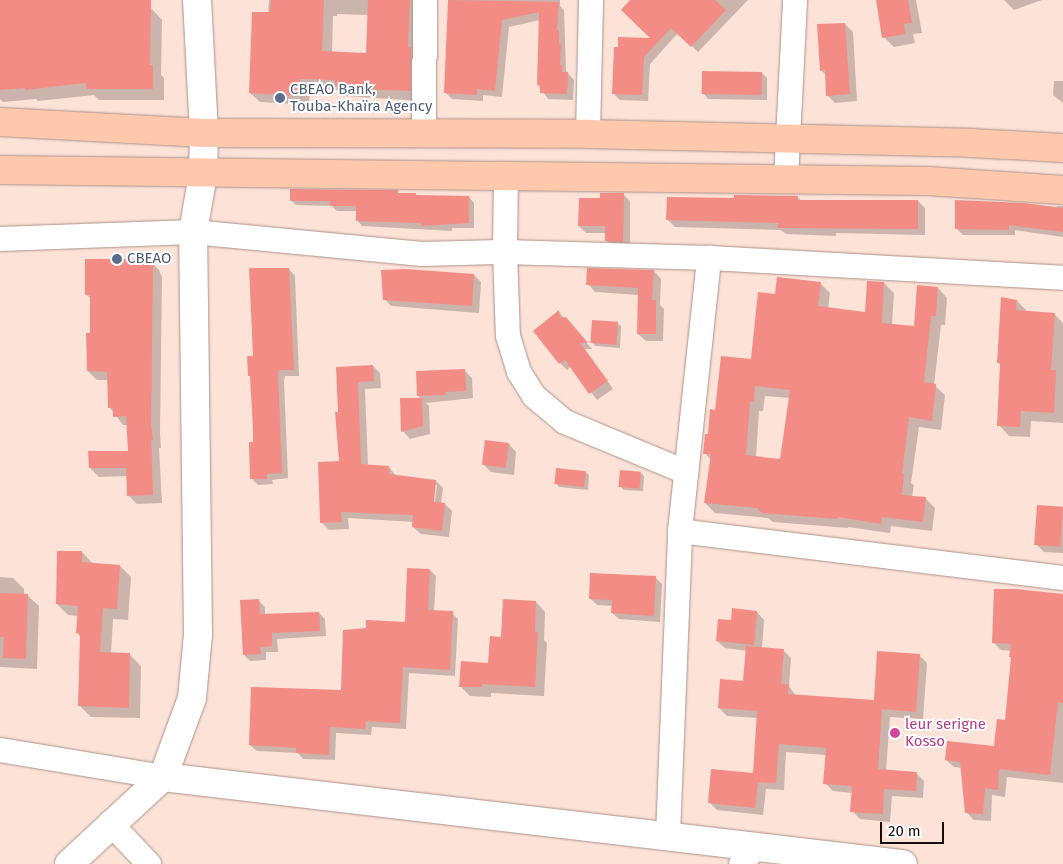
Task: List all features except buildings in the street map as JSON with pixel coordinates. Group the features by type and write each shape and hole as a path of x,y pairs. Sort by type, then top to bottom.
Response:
{"main road":[{"path":"0,122 204,133 588,134 789,138 1063,148"},
{"path":"0,170 203,174 928,181 1063,190"}],"street":[{"path":"69,864 110,823 162,777 192,698 198,635 193,232 203,174 204,133 197,0"},
{"path":"424,133 425,0"},
{"path":"588,134 591,0"},
{"path":"786,179 796,0"},
{"path":"506,176 505,252 508,336 519,372 534,396 565,422 686,472"},
{"path":"0,239 193,232 422,254 505,252 709,258 1063,278"},
{"path":"668,835 680,531 709,258"},
{"path":"680,531 1063,578"},
{"path":"0,750 162,777 668,835 748,859 903,864"},
{"path":"110,823 149,864"}],"place":[{"name":"CBEAO Bank, Touba-Khaïra Agency","path":"280,98"},
{"name":"CBEAO","path":"117,259"},
{"name":"leur serigne Kosso","path":"895,733"}]}
